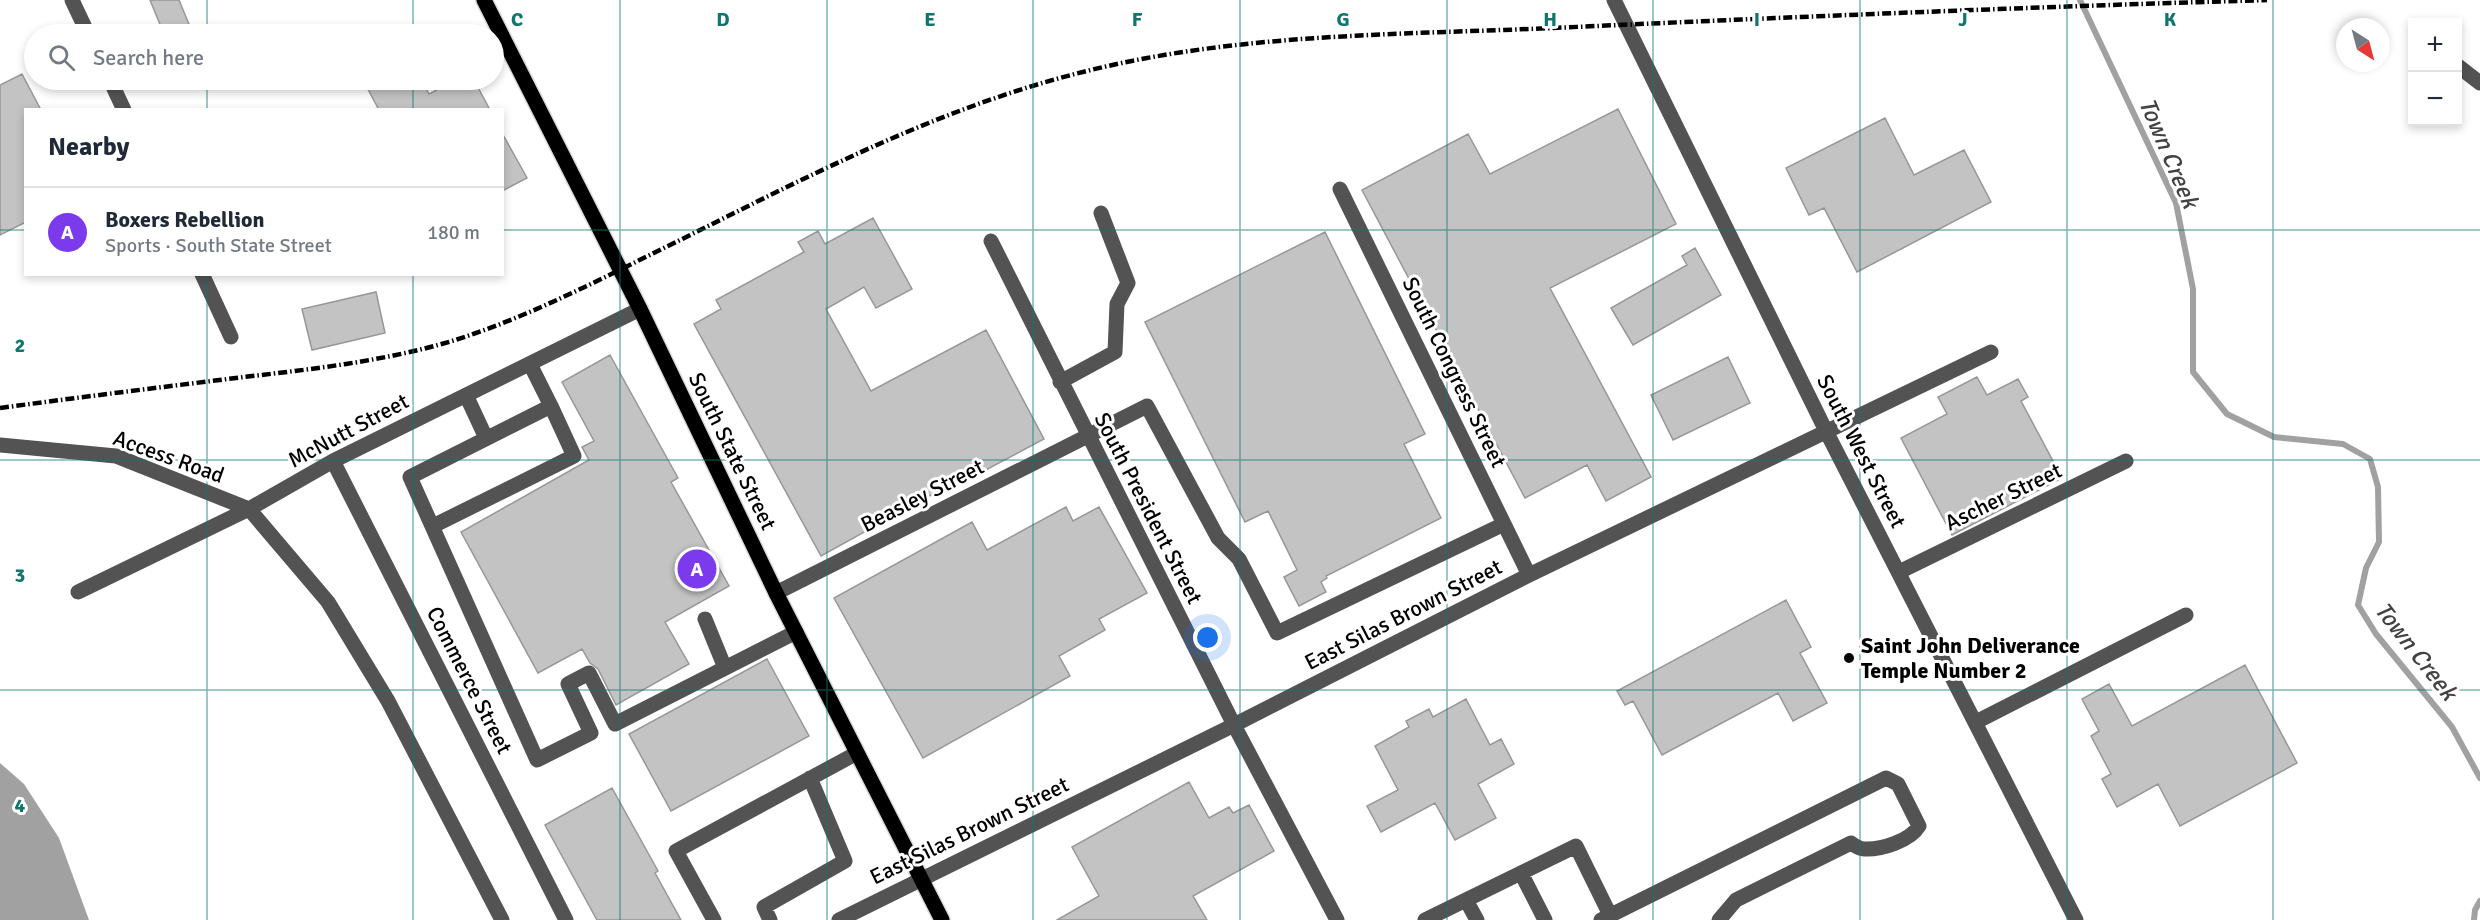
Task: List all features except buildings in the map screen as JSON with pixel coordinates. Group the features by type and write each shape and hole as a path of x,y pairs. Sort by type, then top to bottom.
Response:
{"main road":[{"name":"South State Street","path":"484,0 496,24"},
{"name":"South State Street","path":"504,40 640,309 776,593 942,920"}],"street":[{"path":"72,0 83,24"},
{"name":"South West Street","path":"1614,0 1826,431 2076,920"},
{"path":"2462,70 2480,83"},
{"path":"115,90 123,108"},
{"name":"South Congress Street","path":"1340,189 1529,575"},
{"path":"1060,382 1115,352 1118,304 1128,283 1101,213"},
{"name":"South President Street","path":"990,241 1234,725 1337,920"},
{"path":"203,276 231,337"},
{"name":"McNutt Street","path":"78,592 249,509 333,461 640,309"},
{"name":"East Silas Brown Street","path":"839,920 1234,725 1529,575 1991,352"},
{"path":"433,526 574,456 530,364"},
{"path":"466,395 486,438"},
{"path":"551,406 410,477 537,760 591,733 568,684 588,673 615,724 796,632"},
{"name":"Beasley Street","path":"776,593 1147,406 1218,538 1239,559 1277,633 1504,524"},
{"name":"Access Road","path":"0,445 116,456 249,509"},
{"name":"Commerce Street","path":"333,461 566,920"},
{"name":"Ascher Street","path":"1899,572 2126,461"},
{"path":"249,509 334,612 388,700 502,920"},
{"path":"1976,722 2186,615"},
{"path":"705,619 725,668"},
{"path":"714,920 676,851 857,753"},
{"path":"770,920 764,907 845,861 810,778"},
{"path":"1425,920 1576,846 1606,918 1886,778 1898,784 1919,826 1914,834 1896,844 1862,849 1851,843 1736,900 1719,920"},
{"path":"1521,873 1545,920"},
{"path":"1466,900 1477,920"}],"shaded area":[{"path":"0,763 24,784 59,838 89,920 0,920"}],"waterway":[{"name":"Town Creek","path":"2080,0 2176,203 2193,289 2193,372 2227,414 2274,437 2343,444 2370,459 2378,487 2379,542 2366,568 2358,605 2376,634 2452,727 2480,778"},
{"name":"Town Creek","path":"2474,920 2475,910 2480,901"}],"railway":[{"path":"0,408 349,364 452,341 480,332 561,298 816,173 969,107 1075,74 1193,50 1253,43 1373,35 1910,12 2267,0"}],"place":[{"name":"Boxers Rebellion","path":"697,569"},
{"name":"Saint John Deliverance Temple Number 2","path":"1849,658"}]}
